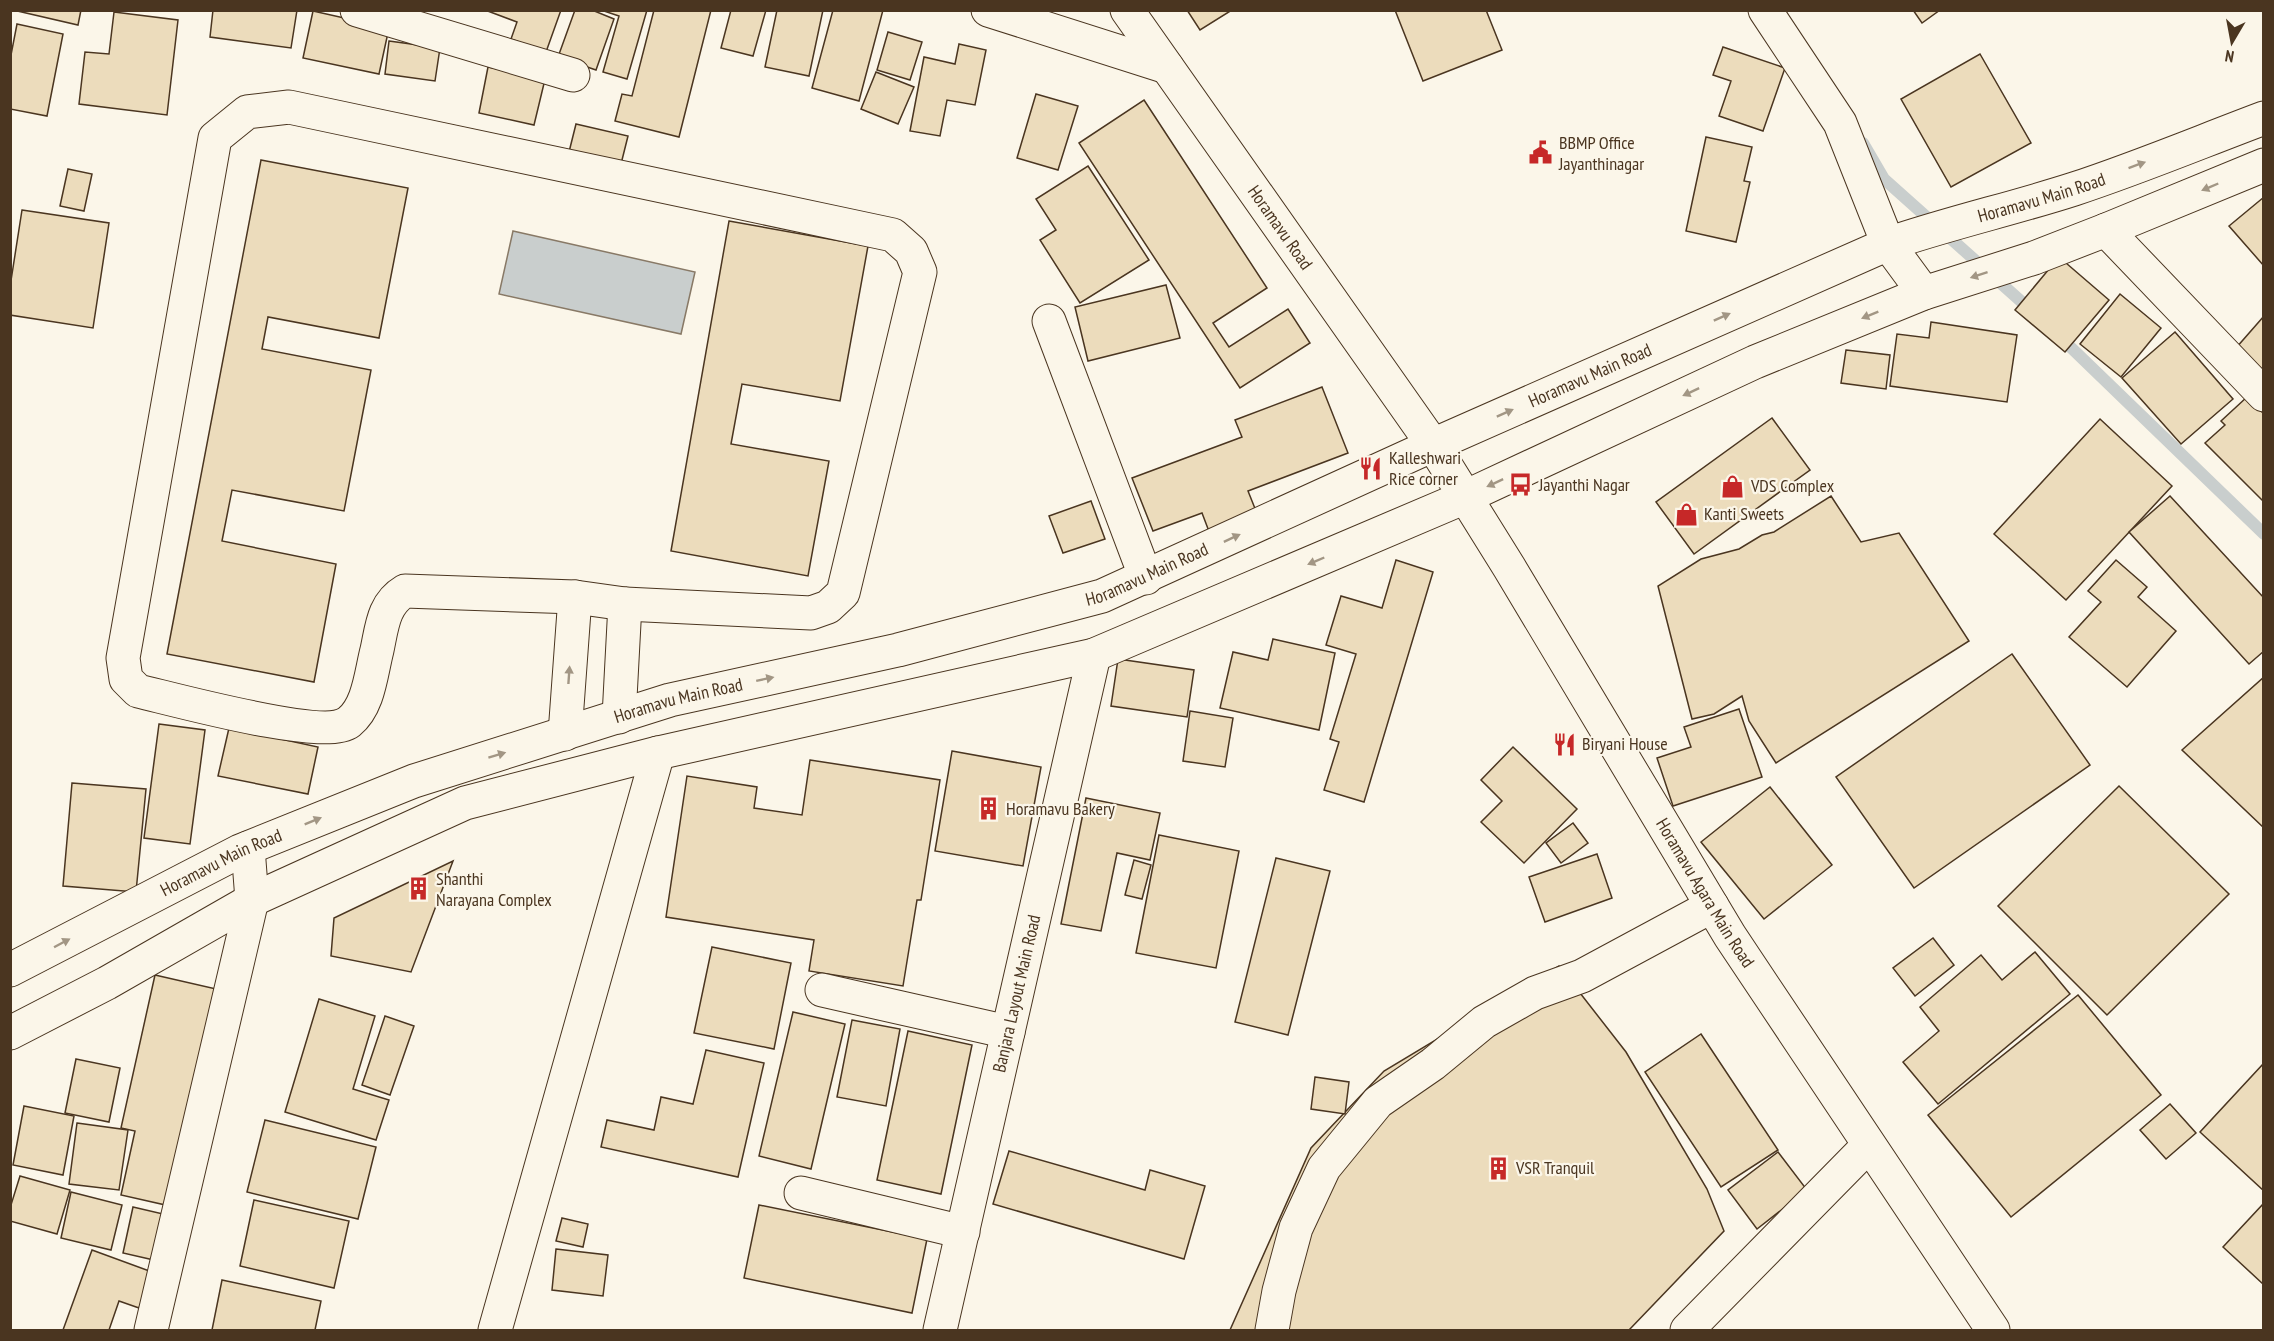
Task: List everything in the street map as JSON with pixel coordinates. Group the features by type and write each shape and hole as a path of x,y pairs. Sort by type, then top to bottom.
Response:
{"street":[{"path":"357,10 573,75"},
{"path":"988,10 1167,67"},
{"name":"Horamavu Road","path":"1127,10 1433,445"},
{"path":"1765,10 1840,123 1888,244 1924,293"},
{"path":"289,107 893,235 911,251 920,272 843,593 828,607 811,613 625,604 575,597 405,591 396,596 386,612 365,698 358,712 348,723 328,729 269,721 138,692 126,679 123,658 215,138 247,112 289,107"},
{"name":"Horamavu Main Road","path":"10,970 248,848 414,781 670,700 921,644 1102,596 1146,578 1433,445 1888,244 1938,227 2002,212 2076,188 2264,118"},
{"path":"10,1033 107,983 252,900 465,803 658,753 1094,656 1463,498 1755,362 1924,293 2034,258 2106,231 2264,165"},
{"path":"2106,231 2264,395"},
{"path":"1048,321 1146,578"},
{"name":"Horamavu Agara Main Road","path":"1433,445 1463,498 1509,567 1712,906 1868,1146 1993,1330"},
{"path":"565,734 575,597"},
{"path":"619,717 625,604"},
{"name":"Banjara Layout Main Road","path":"940,1330 1094,656"},
{"path":"495,1330 658,753"},
{"path":"151,1330 252,900 248,848"},
{"path":"1272,1330 1279,1292 1296,1228 1319,1178 1324,1168 1378,1102 1433,1064 1484,1022 1535,993 1582,976 1712,906"},
{"path":"822,990 1008,1032"},
{"path":"1687,1330 1868,1146"},
{"path":"801,1193 963,1232"}],"shaded area":[{"path":"513,231 695,272 681,334 499,294"}],"building":[{"path":"13,10 81,10 78,25"},
{"path":"213,10 297,10 291,48 210,37"},
{"path":"485,10 561,10 546,52 511,39 517,22"},
{"path":"575,10 592,10 614,19 596,70 558,57"},
{"path":"601,10 647,10 627,79 603,72 619,16"},
{"path":"654,10 711,10 679,137 615,121 622,94 632,96"},
{"path":"731,10 766,10 753,56 721,48"},
{"path":"777,10 823,10 809,76 765,67"},
{"path":"833,10 883,10 859,101 812,88"},
{"path":"1187,10 1232,10 1200,30"},
{"path":"1395,10 1486,10 1502,50 1423,81"},
{"path":"1913,10 1940,10 1922,23"},
{"path":"313,11 389,28 379,74 303,58"},
{"path":"114,12 178,20 167,115 79,104 85,52 109,54"},
{"path":"17,24 63,34 47,116 10,109 10,60"},
{"path":"888,32 922,42 910,80 877,70"},
{"path":"389,41 440,48 435,81 385,74"},
{"path":"959,44 986,50 975,105 947,100 940,136 910,131 924,57 955,64"},
{"path":"1723,47 1785,68 1763,131 1719,116 1731,81 1713,75"},
{"path":"1980,54 2031,143 1951,187 1901,99"},
{"path":"488,67 513,72 547,71 534,125 479,113"},
{"path":"876,72 914,87 898,124 861,109"},
{"path":"1036,94 1078,106 1058,170 1017,158"},
{"path":"1144,100 1267,288 1213,323 1229,347 1288,309 1310,343 1240,388 1079,143"},
{"path":"576,124 628,136 620,168 568,156"},
{"path":"1706,137 1752,147 1744,181 1750,182 1736,242 1686,231"},
{"path":"261,160 408,188 379,338 268,317 262,349 371,370 344,511 232,490 222,541 336,564 314,682 167,654"},
{"path":"1088,166 1149,260 1080,303 1040,240 1056,230 1036,199"},
{"path":"68,169 92,174 84,211 60,206"},
{"path":"2264,197 2264,266 2229,226"},
{"path":"22,210 109,223 93,328 10,315 10,287"},
{"path":"729,221 868,246 840,401 742,384 731,444 829,461 808,576 671,551"},
{"path":"2059,257 2109,300 2065,352 2015,310"},
{"path":"1166,285 1180,338 1088,361 1075,307"},
{"path":"2120,294 2161,328 2121,377 2080,344"},
{"path":"2264,316 2264,371 2236,348"},
{"path":"1931,322 2017,335 2007,402 1890,386 1897,334 1929,338"},
{"path":"2175,332 2233,399 2181,444 2122,378"},
{"path":"1846,350 1890,355 1886,389 1841,383"},
{"path":"1322,387 1348,453 1248,491 1258,516 1210,534 1202,513 1153,531 1132,478 1242,437 1235,420"},
{"path":"2247,397 2264,414 2264,502 2205,443 2225,425 2221,421"},
{"name":"VDS Complex","path":"1772,418 1810,470 1694,554 1656,502"},
{"path":"2100,419 2172,486 2066,600 1994,534"},
{"path":"1831,496 1861,542 1899,533 1969,641 1776,763 1749,721 1742,696 1714,714 1692,719 1658,586 1701,559 1739,549 1762,535 1774,532"},
{"path":"2170,496 2264,598 2264,651 2249,664 2129,532"},
{"path":"1091,501 1105,539 1063,553 1049,516"},
{"path":"1396,560 1433,572 1364,802 1324,790 1339,742 1330,739 1356,654 1326,645 1341,596 1382,608"},
{"path":"2116,560 2147,587 2138,597 2176,631 2127,687 2069,637 2101,602 2088,591"},
{"path":"1273,639 1335,653 1319,730 1220,708 1233,652 1268,660"},
{"path":"2012,654 2090,765 1914,888 1836,777"},
{"path":"1118,659 1194,670 1187,717 1111,706"},
{"path":"2264,677 2264,828 2182,750"},
{"path":"1739,709 1762,777 1673,806 1657,758 1691,747 1684,727"},
{"path":"1190,711 1233,718 1225,767 1183,761"},
{"path":"159,724 205,730 190,844 144,838"},
{"path":"229,728 318,747 308,794 218,776"},
{"path":"1513,747 1577,809 1524,863 1481,822 1502,801 1481,780"},
{"name":"Horamavu Bakery","path":"952,751 1041,767 1023,866 935,851"},
{"path":"810,760 940,780 921,900 917,900 903,986 809,971 814,940 666,917 687,776 757,787 754,808 802,815"},
{"path":"72,783 146,789 136,892 63,886"},
{"path":"2119,786 2229,894 2107,1015 1998,906"},
{"path":"1770,787 1832,865 1764,919 1701,842"},
{"path":"1086,798 1160,813 1150,860 1117,853 1101,931 1061,924"},
{"path":"1573,823 1588,843 1561,863 1546,843"},
{"path":"1159,835 1239,851 1216,968 1136,953"},
{"path":"1597,854 1612,898 1545,922 1529,877"},
{"path":"1276,858 1330,871 1288,1035 1235,1022"},
{"path":"1134,860 1151,865 1142,899 1125,895"},
{"name":"Shanthi Narayana Complex","path":"453,861 411,972 331,956 334,918"},
{"path":"1933,938 1954,965 1915,996 1893,968"},
{"path":"712,947 791,963 774,1049 694,1033"},
{"path":"2035,952 2070,994 1938,1104 1903,1062 1939,1031 1920,1007 1981,955 2002,980"},
{"name":"VSR Tranquil","path":"1559,966 1626,1052 1707,1189 1724,1231 1629,1330 1230,1330 1311,1148 1384,1071"},
{"path":"155,975 225,991 170,1206 121,1195 135,1131 121,1128"},
{"path":"2078,995 2161,1095 2011,1217 1928,1115"},
{"path":"319,999 375,1016 353,1089 389,1100 376,1140 285,1112"},
{"path":"793,1012 845,1024 811,1169 759,1156"},
{"path":"385,1016 414,1026 390,1095 362,1085"},
{"path":"852,1020 900,1029 886,1106 837,1097"},
{"path":"908,1031 972,1045 941,1194 877,1180"},
{"path":"1701,1034 1778,1150 1721,1187 1645,1072"},
{"path":"706,1050 764,1063 738,1177 601,1147 607,1120 654,1130 661,1097 693,1104"},
{"path":"76,1059 120,1068 109,1122 65,1113"},
{"path":"2264,1063 2264,1191 2200,1132"},
{"path":"1315,1077 1349,1082 1345,1114 1311,1109"},
{"path":"2170,1104 2196,1133 2166,1159 2140,1130"},
{"path":"24,1106 74,1116 63,1175 13,1165"},
{"path":"265,1120 376,1147 358,1219 247,1192"},
{"path":"77,1123 128,1130 119,1190 69,1184"},
{"path":"1009,1151 1145,1190 1150,1170 1205,1186 1184,1259 993,1204"},
{"path":"1778,1152 1807,1190 1757,1229 1728,1190"},
{"path":"20,1176 70,1190 57,1234 10,1221 10,1208"},
{"path":"71,1192 122,1205 111,1250 61,1238"},
{"path":"254,1200 349,1221 334,1288 240,1266"},
{"path":"2264,1203 2264,1284 2263,1284 2223,1247"},
{"path":"759,1205 927,1239 912,1313 744,1278"},
{"path":"133,1207 176,1217 167,1263 123,1253"},
{"path":"562,1218 588,1224 583,1247 556,1241"},
{"path":"556,1249 608,1255 603,1296 552,1290"},
{"path":"92,1250 152,1272 139,1308 119,1301 109,1330 63,1330"},
{"path":"222,1280 321,1301 315,1330 212,1330"}],"waterway":[{"path":"1863,143 1884,179 2033,312"},
{"path":"2059,336 2264,534"}],"place":[{"name":"BBMP Office Jayanthinagar","path":"1541,153"},
{"name":"Kalleshwari Rice corner","path":"1371,468"},
{"name":"Jayanthi Nagar","path":"1521,485"},
{"name":"VDS Complex","path":"1733,486"},
{"name":"Kanti Sweets","path":"1686,514"},
{"name":"Biryani House","path":"1564,744"},
{"name":"Horamavu Bakery","path":"988,809"},
{"name":"Shanthi Narayana Complex","path":"418,889"},
{"name":"VSR Tranquil","path":"1498,1168"}]}
